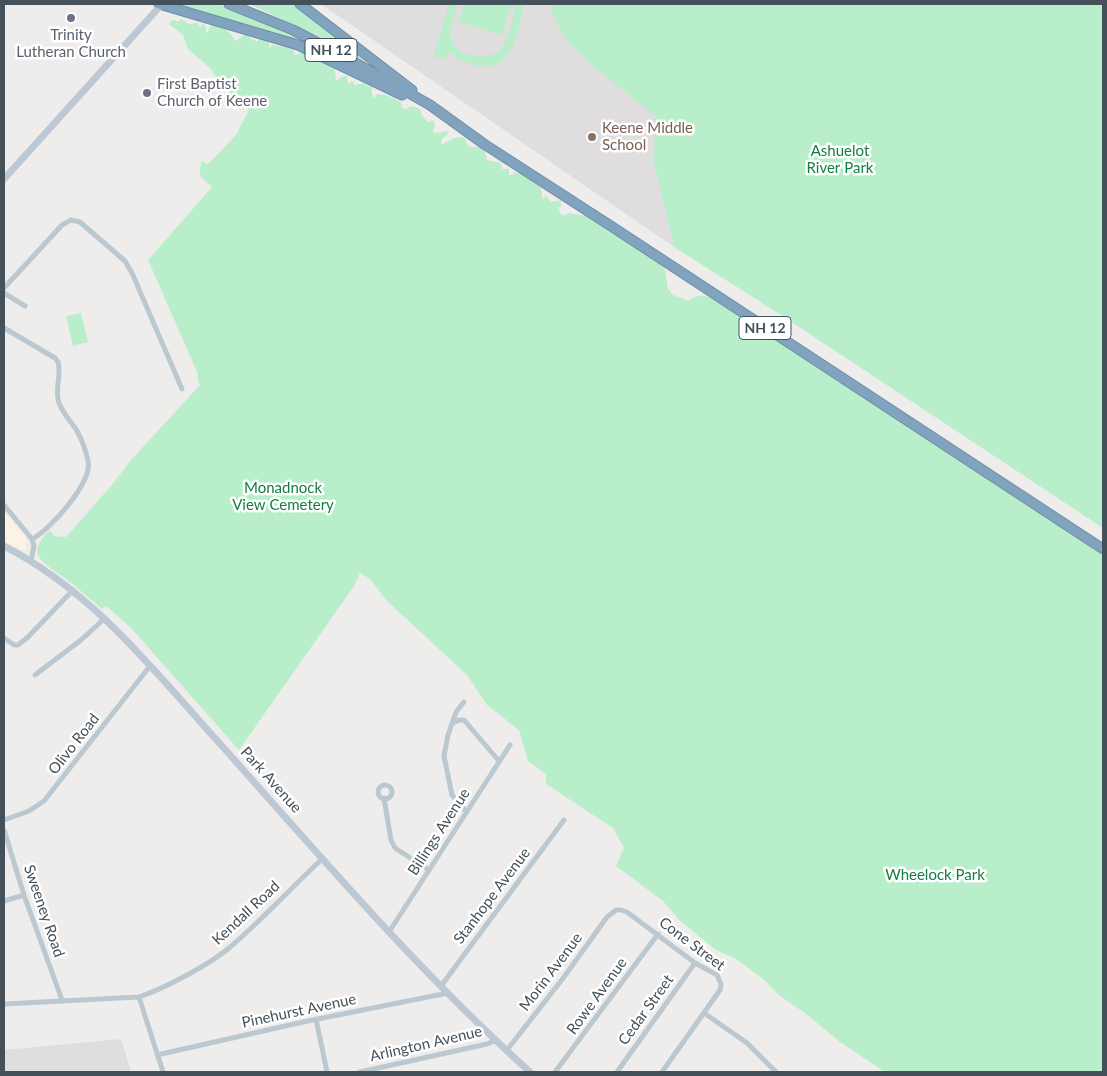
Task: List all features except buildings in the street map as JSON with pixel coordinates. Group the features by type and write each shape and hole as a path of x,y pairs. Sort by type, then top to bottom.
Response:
{"highway":[{"path":"161,4 298,45 378,84 430,105"},
{"name":"NH 12","path":"228,4 292,30 430,105 484,144 1103,549"},
{"path":"300,4 430,105"}],"street":[{"path":"4,179 161,4"},
{"path":"4,288 62,225 71,220 80,222 125,261 132,273 182,389"},
{"path":"4,293 25,306"},
{"path":"4,328 55,358 58,362 58,398 77,431 88,461 88,472 73,500 41,535 32,539"},
{"path":"4,505 32,539 34,546 31,561"},
{"name":"Park Avenue","path":"4,546 31,561 73,590 105,618 389,932 448,993 530,1072"},
{"path":"4,638 18,645 73,590"},
{"path":"35,675 76,645 105,618"},
{"name":"Olivo Road","path":"4,820 29,811 44,801 150,666"},
{"path":"464,702 456,712 444,756 445,769 452,795 467,812"},
{"path":"453,723 458,720 464,720 499,761"},
{"name":"Billings Avenue","path":"389,932 510,745"},
{"path":"384,798 391,840 395,848 429,870"},
{"name":"Stanhope Avenue","path":"441,986 564,820"},
{"name":"Sweeney Road","path":"4,830 24,895 62,1000"},
{"name":"Kendall Road","path":"4,1004 139,997 175,981 228,949 323,858"},
{"path":"4,901 24,895"},
{"name":"Cone Street","path":"616,910 627,912 695,963 717,976 721,984 720,990 704,1013"},
{"name":"Morin Avenue","path":"507,1050 607,917 616,910"},
{"name":"Rowe Avenue","path":"556,1072 658,934"},
{"name":"Cedar Street","path":"616,1072 695,963"},
{"name":"Pinehurst Avenue","path":"157,1055 316,1019 448,993"},
{"path":"139,997 163,1072"},
{"path":"662,1072 704,1013 747,1043 776,1072"},
{"path":"316,1019 327,1072"},
{"name":"Arlington Avenue","path":"360,1072 487,1044 496,1040"}],"shaded area":[{"name":"Keene Middle School","path":"321,4 590,4 688,111 654,163 674,247"},
{"path":"4,512 25,536 27,544 25,551 4,541"},
{"path":"121,1039 131,1072 4,1072 4,1050"}],"green space":[{"path":"173,4 217,4 254,18 320,50"},
{"path":"249,4 292,4 370,63 324,39"},
{"path":"449,4 458,4 451,29 453,44 464,53 487,56 499,51 505,42 516,4 525,4 517,36 508,55 501,62 492,66 471,64 448,52 446,59 433,57"},
{"path":"464,4 511,4 502,35 459,22"},
{"name":"Ashuelot River Park","path":"553,4 1103,4 1103,528 784,317 674,247 654,163 655,116 592,65 566,40 551,10"},
{"path":"182,19 188,24 197,23 200,27 203,23 206,27 206,33 210,26 222,27 231,34 235,41 248,33 251,35 250,39 256,42 259,39 266,39 269,43 269,48 272,45 294,48 294,55 304,53 334,64 336,81 341,77 347,76 348,84 352,81 355,85 364,83 369,87 372,84 372,95 375,98 377,94 386,95 401,102 402,108 407,109 410,106 420,109 422,116 428,122 433,120 435,125 434,133 447,131 449,133 442,139 441,145 457,137 465,138 470,147 481,147 485,152 487,160 501,163 502,169 509,169 509,175 513,175 514,172 525,175 537,185 541,189 542,199 547,196 550,202 561,200 561,206 558,208 562,216 569,213 586,216 660,263 665,270 668,290 670,290 671,294 688,301 702,296 717,301 1103,556 1103,1072 885,1072 840,1042 805,1013 780,996 763,979 736,959 716,950 680,921 663,901 616,866 624,848 613,828 546,784 546,774 528,761 519,730 487,705 467,675 387,601 370,579 360,573 354,586 239,750 131,628 106,606 102,609 40,559 38,547 50,530 54,536 66,537 131,460 200,385 198,374 148,260 212,187 200,174 202,161 208,164 236,135 249,110 222,87 211,69 188,49 183,35 169,24 171,21 175,20 177,22"},
{"path":"81,313 88,342 73,346 66,316"}],"place":[{"name":"Trinity Lutheran Church","path":"71,18"},
{"name":"First Baptist Church of Keene","path":"147,93"},
{"name":"Keene Middle School","path":"592,137"}],"park label":[{"name":"Monadnock View Cemetery","path":"283,496"},
{"name":"Wheelock Park","path":"935,875"}]}
